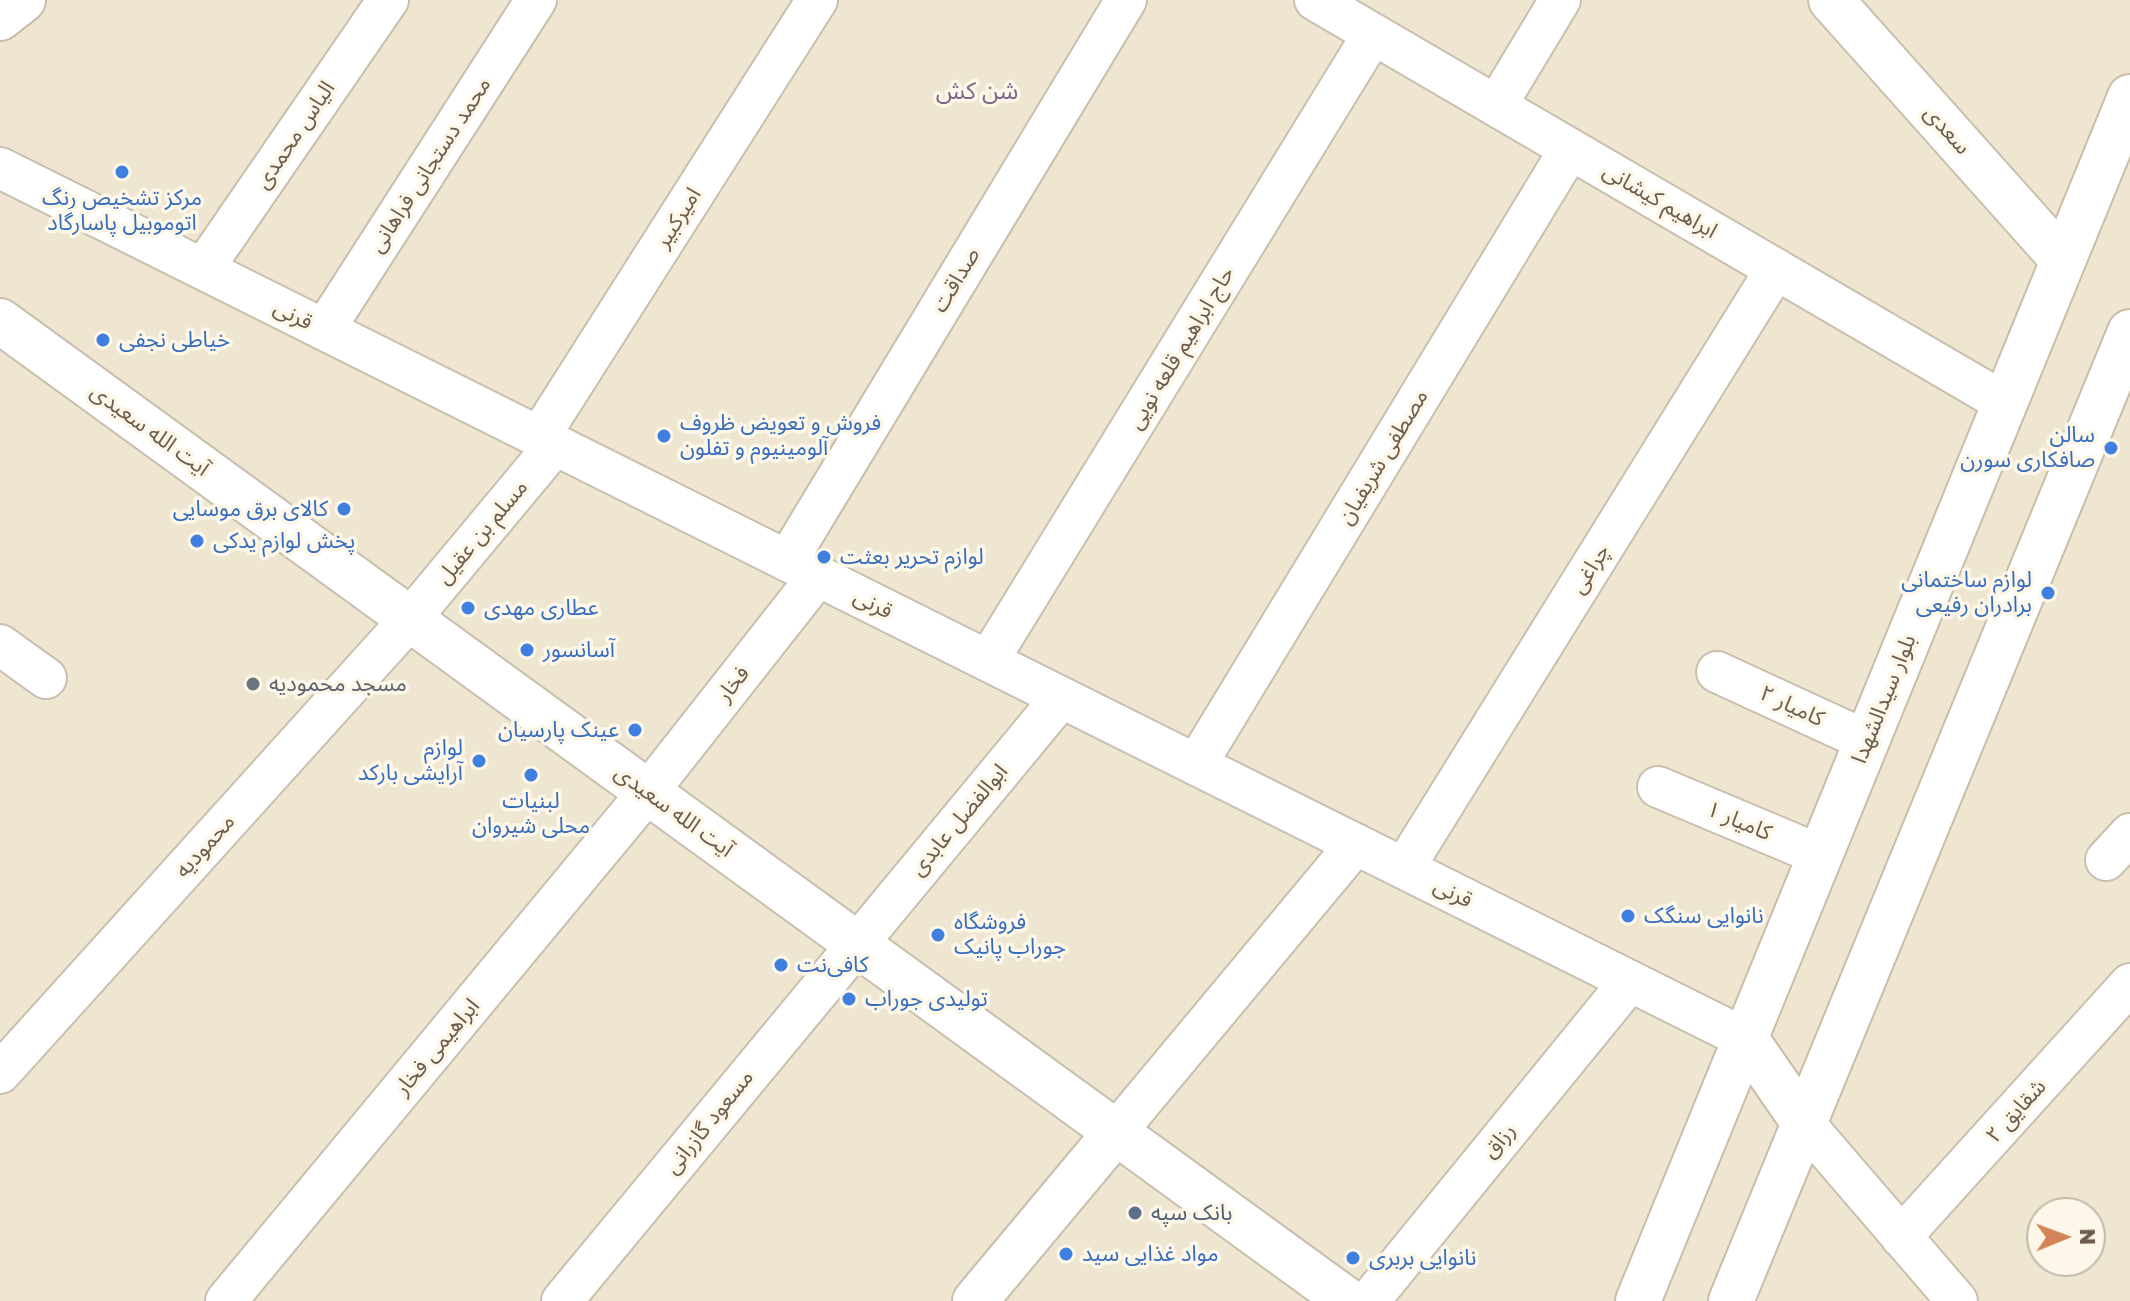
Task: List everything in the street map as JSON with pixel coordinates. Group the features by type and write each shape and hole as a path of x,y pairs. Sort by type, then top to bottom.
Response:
{"main road":[{"path":"0,18 23,0"},
{"name":"سعدی","path":"1831,0 2063,260"},
{"name":"بلوار سیدالشهدا","path":"1638,1301 2130,97"},
{"name":"آیت الله سعیدی","path":"0,321 1348,1301"},
{"path":"1731,1301 2130,332"},
{"path":"1746,1039 1804,1123"},
{"path":"975,1301 1116,1132"}],"street":[{"name":"الیاس محمدی","path":"203,269 388,0"},
{"name":"محمد دستجانی فراهانی","path":"324,330 536,0"},
{"name":"امیرکبیر","path":"547,441 817,0"},
{"name":"صداقت","path":"803,568 1126,0"},
{"name":"ابراهیم کیشانی","path":"1315,0 2005,403"},
{"path":"1496,106 1560,0"},
{"name":"حاج ابراهیم قلعه نویی","path":"988,661 1373,34"},
{"name":"مصطفی شریفیان","path":"1196,765 1570,149"},
{"name":"قرنی","path":"0,168 1746,1039"},
{"name":"چراغی","path":"1404,868 1776,269"},
{"name":"مسلم بن عقیل","path":"410,619 547,441"},
{"name":"فخار","path":"648,792 803,568"},
{"name":"محمودیه","path":"0,1073 410,619"},
{"path":"0,645 46,678"},
{"name":"کامیار ۲","path":"1717,672 1867,741"},
{"name":"ابوالفضل عابدی","path":"856,943 1061,698"},
{"name":"کامیار ۱","path":"1658,787 1820,855"},
{"name":"ابراهیمی فخار","path":"226,1301 648,792"},
{"path":"1116,1132 1356,844"},
{"name":"مسعود گازرانی","path":"562,1301 856,943"},
{"name":"رزاق","path":"1369,1301 1630,981"},
{"name":"شقایق ۲","path":"1901,1237 2130,984"},
{"path":"1804,1123 1957,1301"}],"shaded area":[{"path":"0,0 2130,0 2130,1301 0,1301"}],"place":[{"name":"مرکز تشخیص رنگ اتوموبیل پاسارگاد","path":"122,172"},
{"name":"خیاطی نجفی","path":"103,340"},
{"name":"فروش و تعویض ظروف آلومینیوم و تفلون","path":"664,436"},
{"name":"سالن صافکاری سورن","path":"2111,448"},
{"name":"کالای برق موسایی","path":"344,509"},
{"name":"پخش لوازم یدکی","path":"197,541"},
{"name":"لوازم تحریر بعثت","path":"824,557"},
{"name":"لوازم ساختمانی برادران رفیعی","path":"2048,593"},
{"name":"عطاری مهدی","path":"468,608"},
{"name":"آسانسور","path":"527,650"},
{"name":"مسجد محمودیه","path":"253,684"},
{"name":"عینک پارسیان","path":"635,730"},
{"name":"لوازم آرایشی بارکد","path":"479,761"},
{"name":"لبنیات محلی شیروان","path":"531,775"},
{"name":"نانوایی سنگک","path":"1628,916"},
{"name":"فروشگاه جوراب پانیک","path":"938,935"},
{"name":"کافی‌نت","path":"781,965"},
{"name":"تولیدی جوراب","path":"849,999"},
{"name":"بانک سپه","path":"1135,1213"},
{"name":"مواد غذایی سید","path":"1066,1254"},
{"name":"نانوایی بربری","path":"1353,1258"}],"district":[{"name":"شن کش","path":"977,91"}]}
